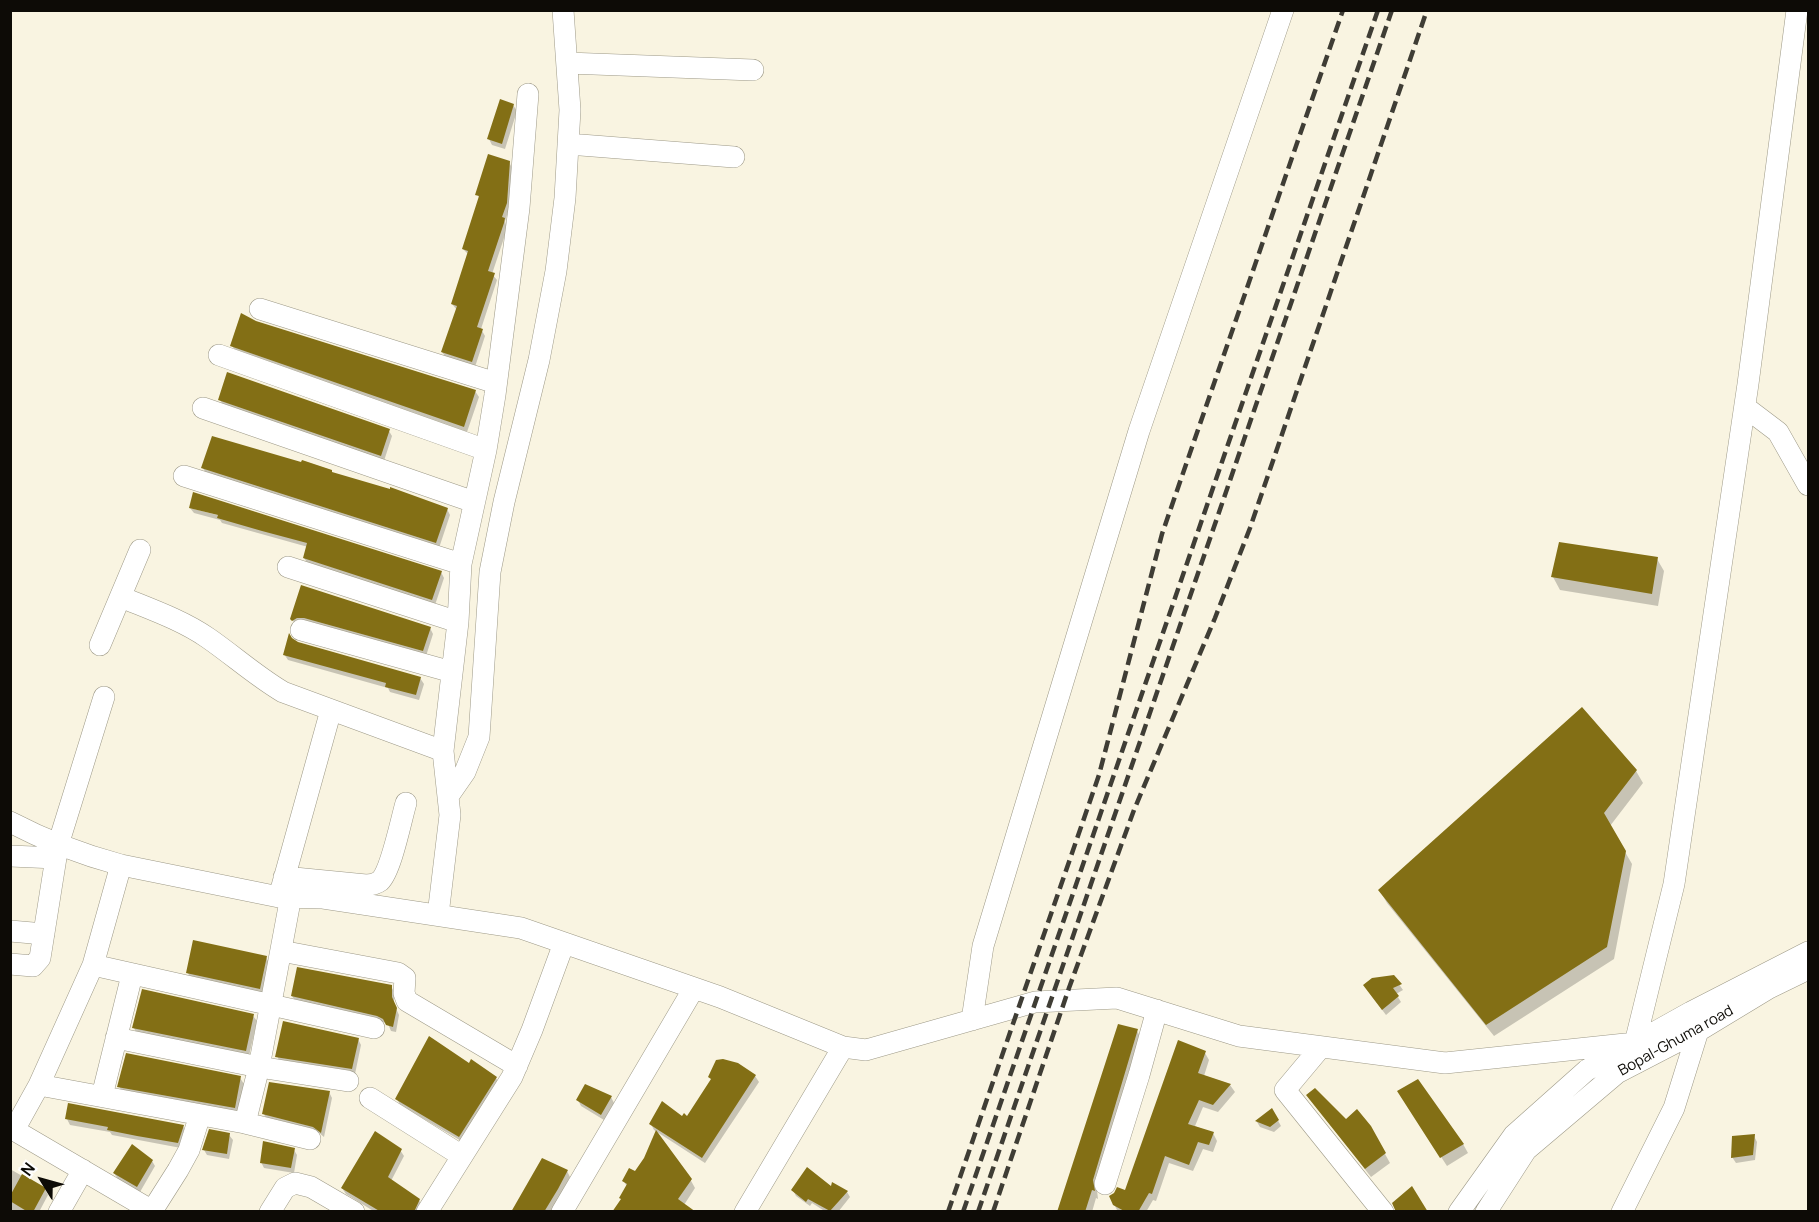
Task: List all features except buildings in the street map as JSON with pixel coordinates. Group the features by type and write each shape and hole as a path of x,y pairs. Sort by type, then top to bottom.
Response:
{"street":[{"path":"449,795 465,772 479,737 490,572 504,502 539,360 556,272 565,198 570,110 563,10"},
{"path":"972,1020 983,946 1139,431 1283,10"},
{"path":"1639,1051 1674,884 1745,406 1797,10"},
{"path":"567,63 753,70"},
{"path":"438,915 450,814 443,751 458,622 461,564 486,450 496,383 519,208 528,94"},
{"path":"568,144 734,157"},
{"path":"260,309 496,383"},
{"path":"219,355 486,450"},
{"path":"1745,406 1778,432 1809,485"},
{"path":"203,408 474,502"},
{"path":"183,476 461,564"},
{"path":"100,645 140,550"},
{"path":"288,567 458,622"},
{"path":"121,597 174,619 207,637 259,678 283,692 443,751"},
{"path":"301,630 452,672"},
{"path":"10,964 28,967 37,963 57,852 104,697"},
{"path":"245,1123 259,1067 281,951 285,890 331,710"},
{"path":"285,890 375,884 387,869 406,803"},
{"path":"10,822 57,852"},
{"path":"10,856 57,852 76,853 121,865 521,928 694,988 843,1047 867,1050 1035,1002 1117,998 1239,1036 1445,1063 1639,1051"},
{"path":"121,865 93,965 39,1085 12,1129 153,1211 189,1150 200,1115"},
{"path":"10,931 44,934"},
{"path":"427,1212 512,1077 564,943"},
{"path":"281,951 398,973 405,978 404,993 407,1001 517,1066"},
{"path":"1459,1212 1514,1135 1587,1070 1639,1051 1691,1012 1809,952"},
{"path":"93,965 374,1028"},
{"name":"Bopal-Ghuma road","path":"1486,1212 1526,1150 1617,1073 1639,1051 1698,1031 1769,988 1809,969"},
{"path":"102,1096 132,975"},
{"path":"562,1212 694,988"},
{"path":"1105,1184 1157,1010"},
{"path":"1622,1212 1674,1108 1698,1031"},
{"path":"116,1038 259,1067 348,1082"},
{"path":"745,1212 843,1047"},
{"path":"1321,1047 1285,1090 1383,1212"},
{"path":"39,1085 245,1123 310,1139"},
{"path":"370,1098 462,1156"},
{"path":"59,1212 83,1170"},
{"path":"270,1212 285,1188 295,1183 311,1187 354,1212"}],"railway":[{"path":"948,1212 1099,775 1162,534 1343,10"},
{"path":"963,1212 1378,10"},
{"path":"978,1212 1392,10"},
{"path":"993,1212 1069,988 1134,810 1215,618 1250,528 1427,10"}]}
